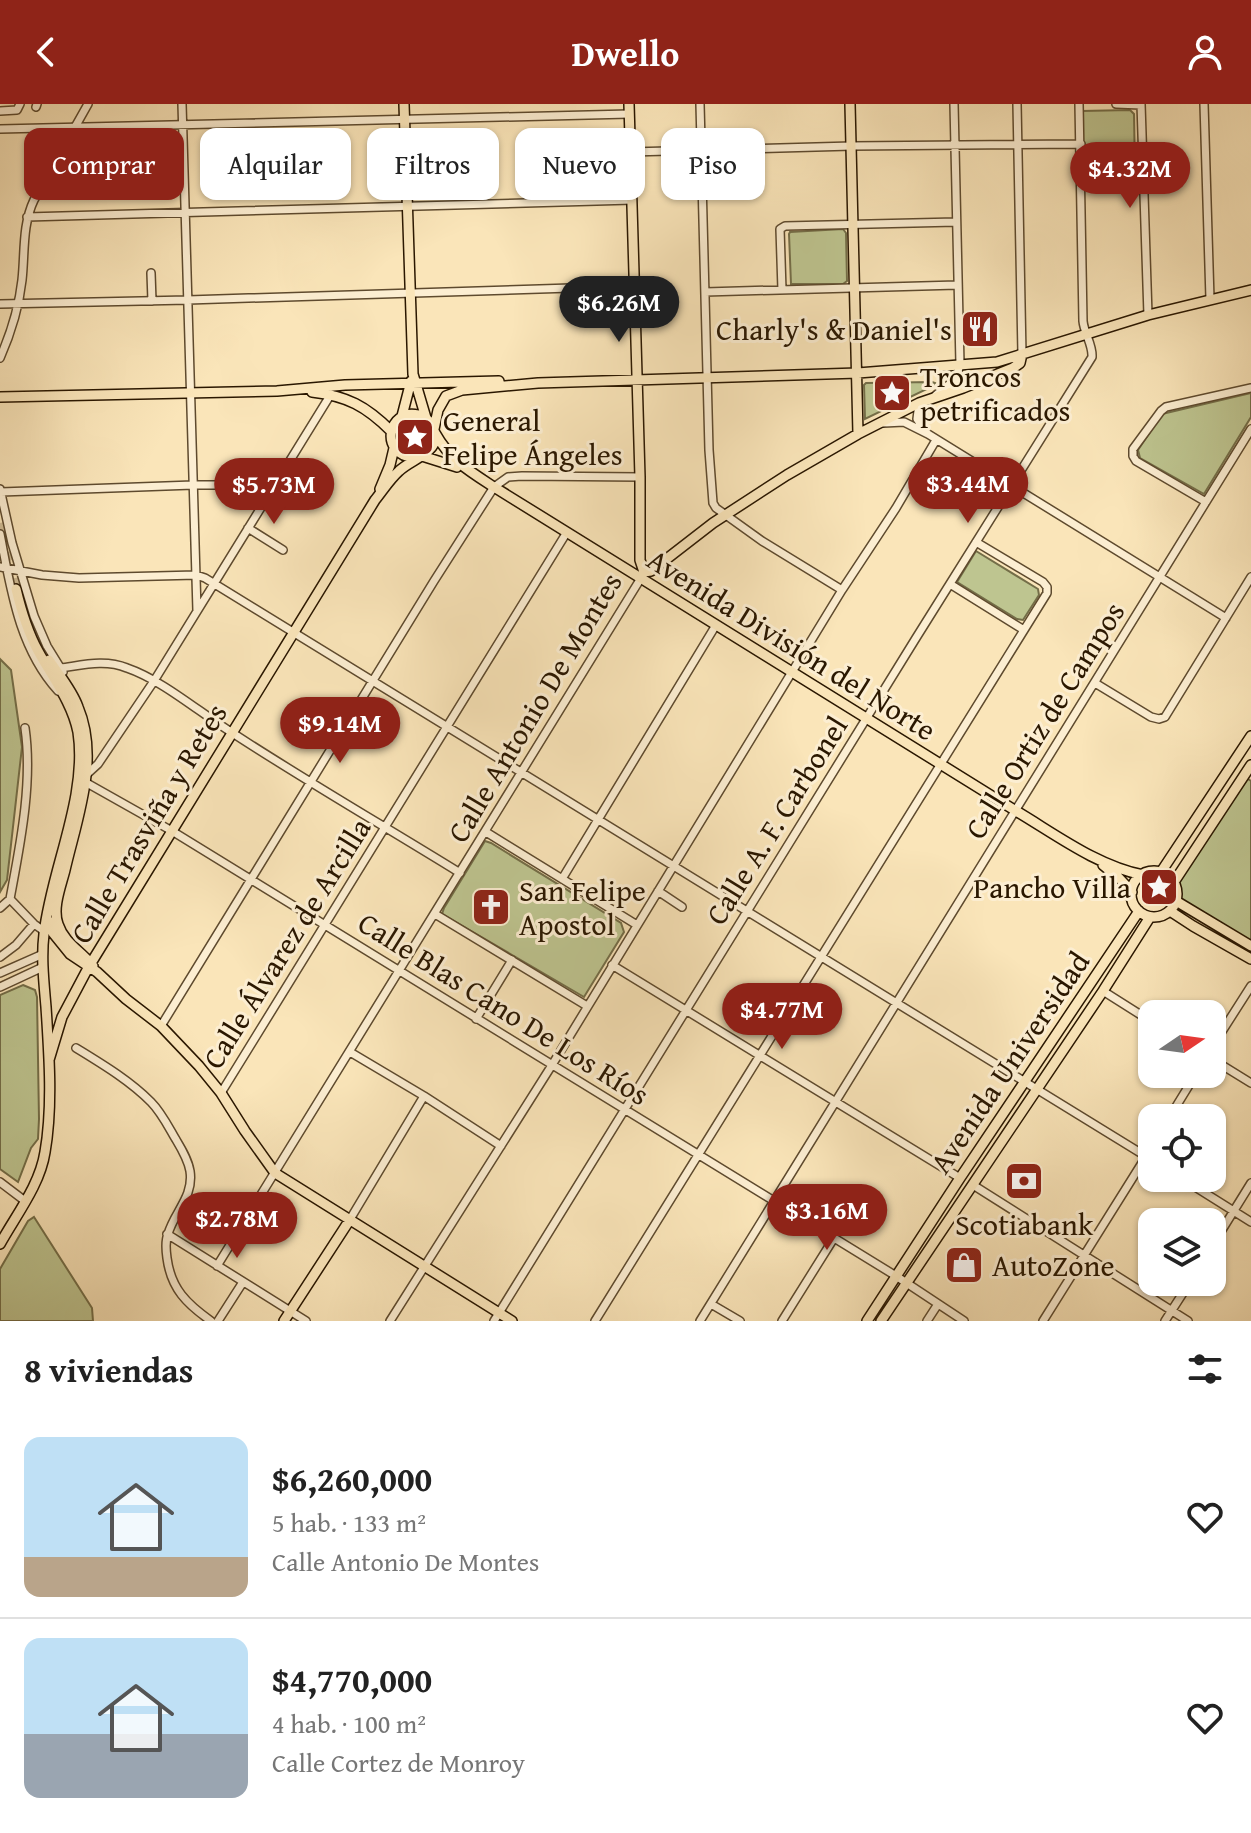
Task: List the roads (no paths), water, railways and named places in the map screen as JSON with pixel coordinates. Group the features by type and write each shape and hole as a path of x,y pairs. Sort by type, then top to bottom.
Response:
{"main road":[{"path":"404,104 413,380 426,418 434,431"},
{"path":"850,104 858,434"},
{"name":"Calle Antonio De Montes","path":"632,200 640,560 643,575"},
{"path":"0,397 292,390 413,380 538,383 708,379 858,373 997,362 1148,315 1251,290"},
{"path":"643,575 787,475 919,403 1013,368 1020,363 1022,354"},
{"path":"413,380 402,416 391,431 394,448 407,458 419,457 432,447 441,404 450,393 538,383"},
{"path":"292,390 331,394 352,401 391,431"},
{"path":"402,416 415,414 426,418"},
{"name":"Avenida División del Norte","path":"434,431 445,451 469,472"},
{"name":"Calle Trasviña y Retes","path":"375,500 394,448"},
{"name":"Avenida División del Norte","path":"419,457 442,461 469,472 643,575 716,625 1016,811 1091,855 1143,875"},
{"name":"Calle Trasviña y Retes","path":"49,1060 62,1017 293,633 375,500 400,470 419,457"},
{"path":"0,1244 25,1201 46,1150 49,1060 44,931 52,920 58,898 86,778 87,750 78,707 42,648 18,588 21,612 31,638 66,700 77,731 79,770 51,896 52,920 53,933 70,954 92,967 180,1045 221,1093 275,1173 425,1267 496,1317 512,1321"},
{"path":"1161,872 1251,736"},
{"path":"1174,882 1251,765"},
{"name":"Avenida División del Norte","path":"1091,855 1132,892"},
{"path":"1161,872 1174,882 1176,901 1164,915 1150,917 1139,911 1132,892 1134,884 1143,875 1161,872"},
{"path":"1176,901 1251,946"},
{"name":"Avenida Universidad","path":"867,1321 1139,911"},
{"path":"1170,911 1251,959"},
{"name":"Avenida Universidad","path":"881,1321 1150,917"},
{"path":"284,1321 349,1221"}],"street":[{"path":"88,104 76,128 629,109"},
{"path":"182,104 197,611"},
{"path":"700,104 701,128"},
{"path":"931,398 953,383 960,364 954,104"},
{"path":"1017,104 1022,354"},
{"name":"Calle A. F. Carbonel","path":"496,1317 1091,359 1093,351 1085,335 1083,321 1079,104"},
{"path":"1116,104 1141,104 1148,315"},
{"path":"1204,104 1210,299"},
{"path":"0,111 19,107"},
{"path":"0,129 24,129"},
{"path":"765,148 1081,144"},
{"path":"1081,183 1145,182"},
{"path":"0,358 18,305 27,217 34,200"},
{"path":"27,217 632,200"},
{"path":"703,200 712,499 716,508 762,541 842,590"},
{"path":"782,290 782,227 956,222"},
{"path":"151,273 152,301"},
{"path":"705,292 957,285"},
{"path":"0,304 634,286"},
{"path":"1206,502 1136,461 1133,449 1166,407 1251,388"},
{"path":"86,778 154,681 331,394"},
{"path":"919,403 917,419 928,434"},
{"path":"875,425 901,421 928,434 1226,618"},
{"name":"Calle Ortiz de Campos","path":"700,1321 1251,429"},
{"path":"390,1321 552,1065 936,440"},
{"path":"161,1026 494,487 512,476 640,477"},
{"path":"78,707 77,699 38,628 0,490 274,485"},
{"path":"248,528 283,550"},
{"name":"Calle Álvarez de Arcilla","path":"221,1093 567,532"},
{"path":"0,534 3,568 26,641 49,680 66,700"},
{"path":"595,1321 1047,593 1047,587 976,542"},
{"path":"3,568 79,578 196,575 213,582 1138,1152"},
{"name":"Calle Antonio De Montes","path":"217,1266 643,575"},
{"path":"1095,683 1151,717 1165,717 1251,577"},
{"path":"950,584 1024,630"},
{"path":"562,879 716,625"},
{"path":"61,668 110,663 154,681 232,733 460,873"},
{"path":"0,908 10,899 18,853 27,756 25,728"},
{"name":"Calle Blas Cano De Los Ríos","path":"86,778 896,1276 964,1321"},
{"path":"486,832 637,925"},
{"path":"658,891 682,907"},
{"path":"10,899 44,931"},
{"path":"435,914 587,1006"},
{"path":"0,957 16,945 34,924"},
{"path":"0,973 43,954"},
{"path":"476,1019 512,960"},
{"path":"612,965 960,1178"},
{"path":"0,987 43,967"},
{"path":"1226,1025 1251,986"},
{"path":"1103,991 1138,1013"},
{"path":"76,1048 115,1072 152,1103 185,1157 190,1172 188,1196 167,1234 167,1263 174,1286 192,1308 211,1321"},
{"path":"350,1052 501,1146"},
{"path":"1226,1068 1251,1083"},
{"path":"349,1221 424,1096"},
{"path":"1043,1321 1138,1175"},
{"path":"0,1182 25,1201"},
{"path":"1226,1224 1251,1183"},
{"path":"973,1185 1138,1289"},
{"path":"1203,1192 1251,1222"},
{"path":"167,1234 306,1321"},
{"path":"782,1321 834,1238"},
{"path":"218,1321 243,1282"},
{"path":"1149,1296 1188,1321"},
{"path":"1165,1321 1181,1296"},
{"path":"711,1304 740,1321"},
{"path":"927,1321 938,1304"}],"tunnel":[{"path":"0,523 5,543"},
{"path":"12,551 20,587"}],"place":[{"name":"Charly's & Daniel's","path":"980,329"},
{"name":"Troncos petrificados","path":"892,393"},
{"name":"General Felipe Ángeles","path":"415,437"},
{"name":"Pancho Villa","path":"1159,887"},
{"name":"San Felipe Apostol","path":"491,907"},
{"name":"Scotiabank","path":"1024,1181"},
{"name":"AutoZone","path":"964,1265"}]}
